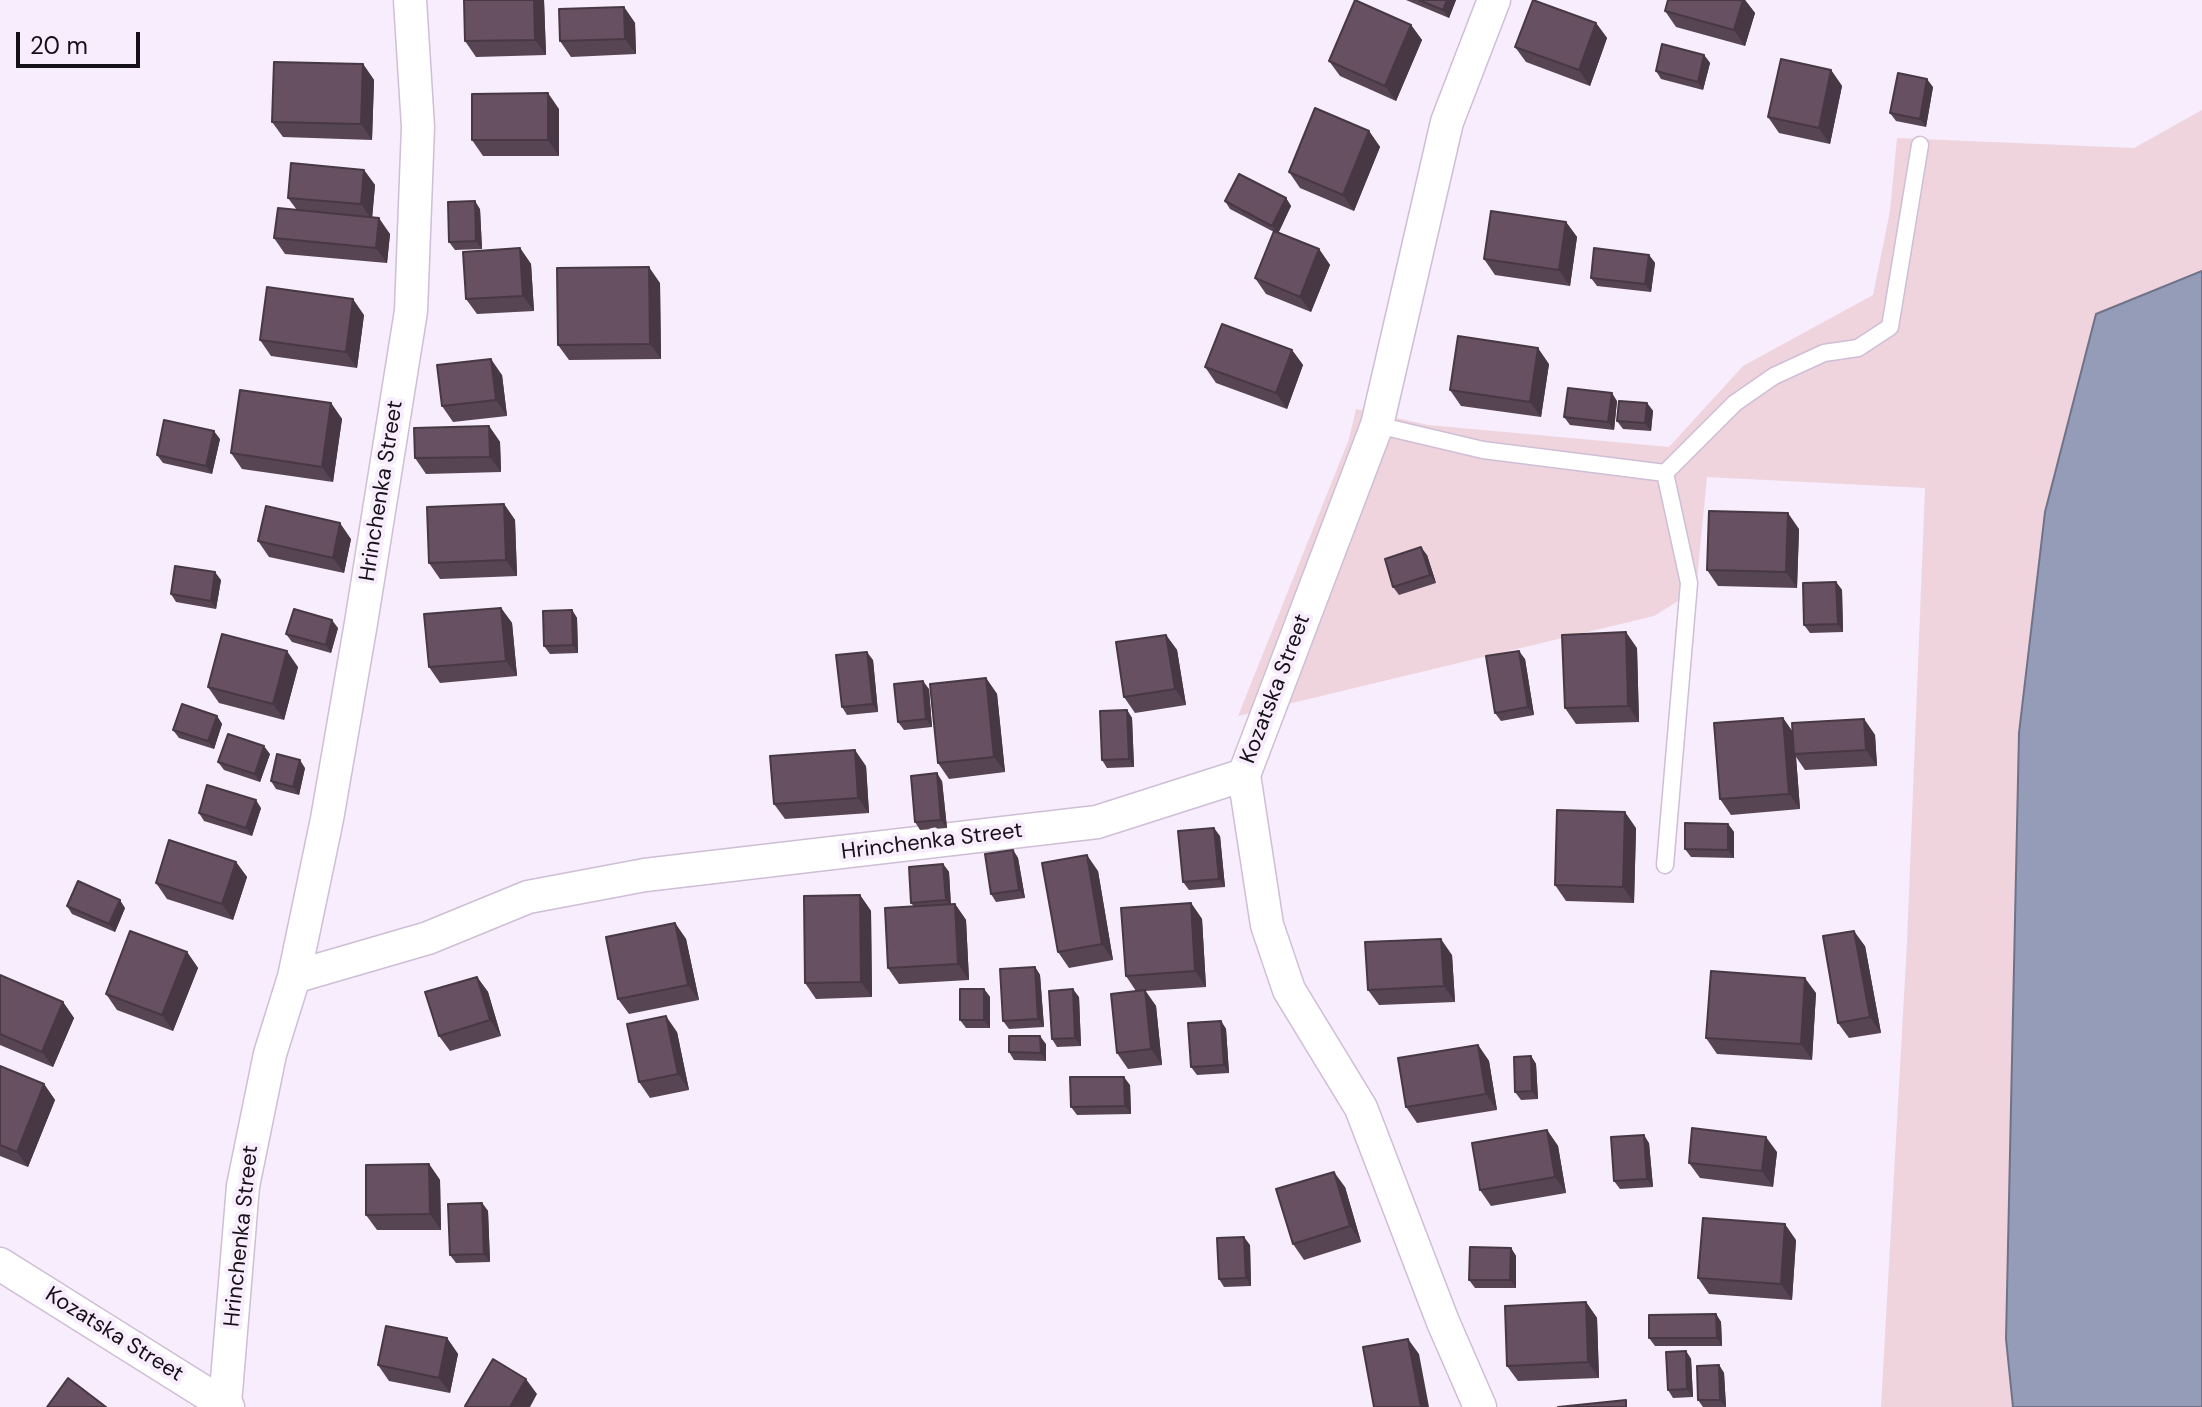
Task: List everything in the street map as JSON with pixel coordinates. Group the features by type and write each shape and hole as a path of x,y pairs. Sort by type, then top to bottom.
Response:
{"street":[{"name":"Hrinchenka Street","path":"226,1406 243,1186 270,1054 294,977 327,819 411,311 418,127 410,0"},
{"name":"Kozatska Street","path":"1480,1407 1443,1322 1361,1108 1289,990 1267,925 1244,775 1377,425 1447,122 1494,0"},
{"name":"Hrinchenka Street","path":"294,977 428,938 528,897 645,875 1097,822 1244,775"},
{"name":"Kozatska Street","path":"0,1264 226,1406"}],"lane":[{"path":"1665,473 1735,403 1774,376 1824,353 1858,348 1890,327 1920,145"},
{"path":"1377,425 1483,450 1665,473"},
{"path":"1665,473 1689,583 1665,865"}],"shaded area":[{"path":"2202,110 2202,271 2096,314 2045,512 2019,733 2006,1339 2013,1407 1881,1407 1907,942 1925,488 1707,477 1696,590 1654,616 1238,716 1349,439 1356,409 1428,425 1669,447 1743,366 1873,295 1890,211 1897,138 2134,148"}],"water":[{"path":"2202,271 2202,1407 2013,1407 2006,1339 2019,733 2045,512 2096,314"}],"building":[{"path":"464,0 534,0 535,40 465,41"},
{"path":"1355,0 1411,25 1385,86 1329,61"},
{"path":"1419,0 1447,0 1443,10"},
{"path":"1533,0 1596,23 1579,70 1515,47"},
{"path":"1668,0 1743,0 1734,30 1665,11"},
{"path":"624,7 625,39 560,41 559,9"},
{"path":"1662,44 1704,55 1698,82 1656,71"},
{"path":"1781,59 1831,70 1819,128 1768,117"},
{"path":"274,62 363,64 361,124 272,122"},
{"path":"1898,73 1927,79 1920,119 1890,113"},
{"path":"548,93 548,140 472,140 472,94"},
{"path":"1315,108 1369,131 1343,195 1289,172"},
{"path":"291,163 364,170 361,204 288,198"},
{"path":"1239,174 1286,198 1272,226 1225,201"},
{"path":"475,201 476,241 449,242 448,202"},
{"path":"278,208 379,218 376,248 274,238"},
{"path":"1491,211 1566,222 1559,270 1484,259"},
{"path":"1274,231 1319,249 1300,297 1255,278"},
{"path":"520,248 523,296 466,299 463,252"},
{"path":"1594,248 1649,255 1645,284 1591,278"},
{"path":"649,267 650,344 558,345 557,268"},
{"path":"267,287 353,299 346,352 260,340"},
{"path":"1222,324 1292,350 1276,393 1205,367"},
{"path":"1458,336 1538,348 1530,402 1450,390"},
{"path":"491,359 496,400 442,406 437,365"},
{"path":"1568,388 1612,393 1608,422 1564,417"},
{"path":"240,390 331,403 322,467 231,453"},
{"path":"1619,401 1647,403 1645,423 1617,421"},
{"path":"164,420 214,431 206,466 157,455"},
{"path":"489,426 490,457 415,458 414,428"},
{"path":"504,504 506,560 429,563 427,507"},
{"path":"266,506 340,523 333,558 258,541"},
{"path":"1709,511 1788,513 1786,572 1707,570"},
{"path":"1421,547 1430,575 1393,587 1385,559"},
{"path":"175,566 215,572 211,601 171,594"},
{"path":"1836,582 1838,624 1804,625 1803,583"},
{"path":"501,608 506,661 429,667 424,614"},
{"path":"294,609 332,620 326,645 286,634"},
{"path":"572,610 573,645 544,646 543,611"},
{"path":"1626,632 1628,706 1565,708 1562,635"},
{"path":"222,634 287,651 273,704 208,687"},
{"path":"1166,635 1175,689 1124,697 1116,642"},
{"path":"1519,651 1528,707 1495,713 1486,656"},
{"path":"867,652 873,704 842,707 836,655"},
{"path":"986,678 994,757 938,763 930,684"},
{"path":"923,681 926,719 898,722 894,684"},
{"path":"182,704 217,716 208,741 173,730"},
{"path":"1127,710 1129,759 1102,760 1100,711"},
{"path":"1783,718 1789,794 1720,799 1714,723"},
{"path":"1864,719 1866,750 1794,754 1792,723"},
{"path":"228,734 264,746 255,774 218,762"},
{"path":"855,750 858,798 774,804 770,756"},
{"path":"277,754 300,760 293,787 271,781"},
{"path":"937,773 941,820 915,822 911,776"},
{"path":"207,785 256,800 246,828 199,813"},
{"path":"1557,810 1625,812 1623,887 1555,885"},
{"path":"1685,823 1728,824 1728,850 1685,849"},
{"path":"1214,828 1219,879 1183,882 1178,831"},
{"path":"169,840 236,862 222,904 156,883"},
{"path":"1013,850 1019,890 991,894 985,854"},
{"path":"1087,855 1102,944 1058,952 1042,863"},
{"path":"943,864 946,900 911,903 909,867"},
{"path":"78,881 120,900 109,924 67,906"},
{"path":"860,895 861,982 805,983 804,896"},
{"path":"1191,903 1195,971 1126,976 1121,908"},
{"path":"955,904 958,964 888,968 885,908"},
{"path":"675,923 688,985 618,999 606,937"},
{"path":"130,931 187,952 162,1015 106,994"},
{"path":"1854,931 1870,1017 1838,1023 1823,936"},
{"path":"1441,939 1444,986 1368,990 1365,942"},
{"path":"1035,967 1038,1019 1003,1021 1000,969"},
{"path":"1711,971 1805,978 1801,1044 1706,1038"},
{"path":"0,975 63,1002 42,1052 0,1034"},
{"path":"477,977 490,1020 439,1036 425,992"},
{"path":"960,989 984,989 984,1020 960,1020"},
{"path":"1073,989 1075,1038 1052,1039 1049,991"},
{"path":"1145,990 1151,1049 1117,1053 1111,994"},
{"path":"666,1016 678,1074 639,1082 627,1024"},
{"path":"1221,1021 1224,1065 1191,1067 1188,1023"},
{"path":"1009,1036 1040,1036 1041,1053 1009,1052"},
{"path":"1478,1045 1486,1094 1406,1107 1398,1058"},
{"path":"1531,1056 1532,1091 1515,1092 1514,1057"},
{"path":"0,1066 44,1084 17,1152 0,1145"},
{"path":"1070,1077 1124,1077 1125,1106 1071,1107"},
{"path":"1692,1128 1766,1137 1762,1171 1689,1163"},
{"path":"1547,1130 1555,1177 1480,1190 1472,1143"},
{"path":"1644,1135 1647,1179 1614,1181 1611,1137"},
{"path":"429,1164 430,1214 366,1215 366,1165"},
{"path":"1334,1172 1350,1226 1293,1244 1276,1189"},
{"path":"482,1203 484,1254 450,1255 448,1204"},
{"path":"1703,1218 1785,1224 1781,1284 1698,1278"},
{"path":"1244,1237 1246,1278 1219,1279 1217,1238"},
{"path":"1470,1247 1511,1248 1510,1280 1469,1280"},
{"path":"1586,1302 1588,1362 1507,1366 1505,1306"},
{"path":"1716,1314 1717,1338 1649,1338 1649,1315"},
{"path":"386,1326 447,1338 439,1378 378,1365"},
{"path":"1408,1339 1421,1407 1374,1407 1363,1347"},
{"path":"1686,1351 1687,1389 1668,1390 1666,1352"},
{"path":"493,1359 526,1379 510,1407 466,1407 465,1406"},
{"path":"1719,1365 1720,1400 1698,1400 1697,1366"},
{"path":"68,1378 106,1407 47,1407"},
{"path":"1626,1400 1626,1407 1558,1407"}]}
